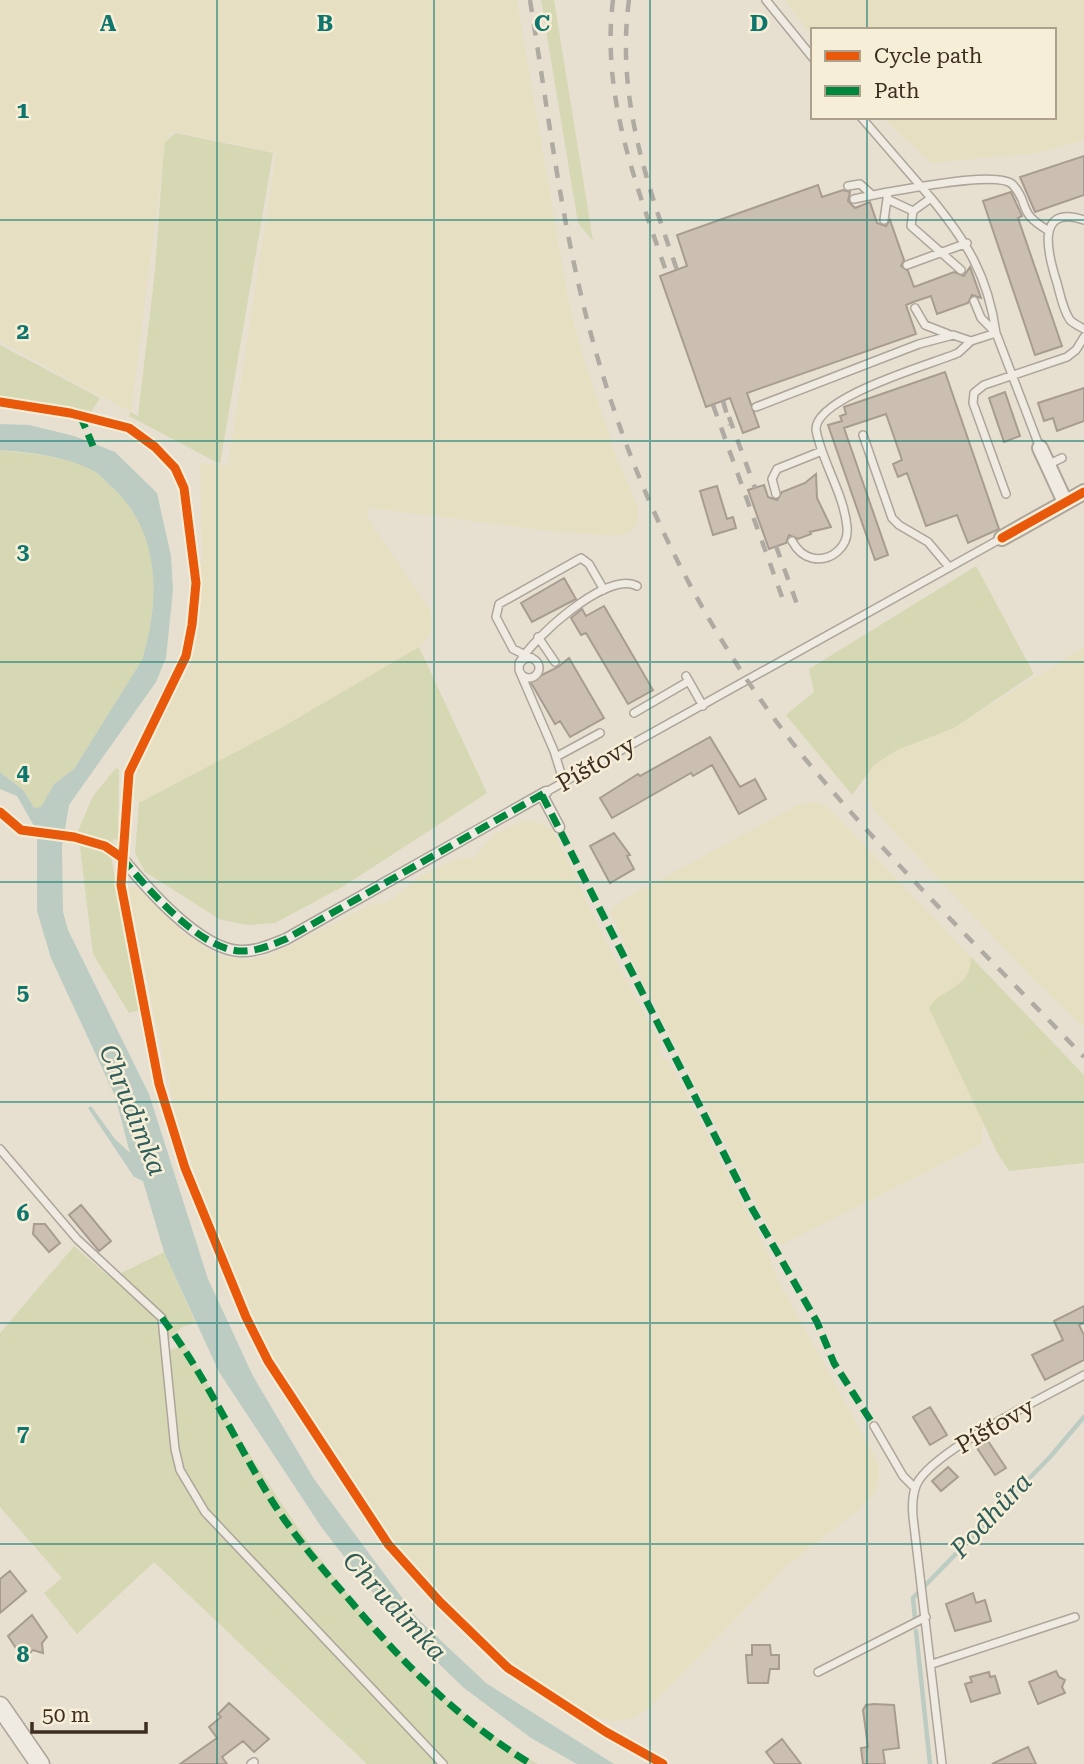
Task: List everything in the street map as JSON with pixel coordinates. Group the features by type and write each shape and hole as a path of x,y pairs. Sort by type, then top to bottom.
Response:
{"street":[{"path":"1040,447 1065,502"},
{"name":"Píšťovy","path":"1002,538 1084,492"},
{"path":"544,794 559,827"},
{"name":"Píšťovy","path":"121,857 157,896 206,939 226,949 247,951 286,939 544,794"},
{"path":"0,1706 40,1764"}],"lane":[{"path":"766,0 811,56"},
{"path":"863,119 967,243 994,309 996,332 1040,447"},
{"path":"854,199 870,194 887,195 921,187 989,179 1007,181 1014,187 1028,218 1049,231"},
{"path":"848,186 860,184 870,194"},
{"path":"887,195 913,211"},
{"path":"884,220 887,195"},
{"path":"931,198 913,211 910,221 914,231 961,270"},
{"path":"1084,220 1064,218 1049,231 1046,250 1065,310 1071,320 1084,328"},
{"path":"907,265 967,243"},
{"path":"974,300 981,318 996,332"},
{"path":"915,308 925,325 971,341"},
{"path":"792,541 803,554 821,559 834,555 846,540 846,521 815,424 828,410 904,372 958,352 971,341 996,332"},
{"path":"756,407 919,344 953,335"},
{"path":"1006,494 972,400 981,387 1067,357 1076,350 1084,337"},
{"path":"863,435 892,518 898,525 928,542 949,567"},
{"path":"776,494 772,480 777,470 822,451"},
{"path":"1046,465 1062,458"},
{"name":"Píšťovy","path":"544,794 1002,538"},
{"path":"519,667 527,677 535,675 539,667 513,649 498,623 495,613 499,604 581,558 589,564 604,590"},
{"path":"519,667 528,657 538,637 604,590 621,583 637,586"},
{"path":"538,637 555,662"},
{"path":"519,667 564,783"},
{"path":"634,713 688,678 703,706"},
{"path":"556,757 600,733"},
{"path":"74,836 106,846 121,857"},
{"path":"0,1149 77,1239 162,1318 175,1449 180,1470 205,1512 443,1764"},
{"name":"Píšťovy","path":"915,1488 924,1474 949,1452 1084,1376"},
{"path":"874,1426 903,1476 915,1488 913,1517 942,1764"},
{"path":"818,1672 926,1617"},
{"path":"932,1664 1075,1617"}],"shaded area":[{"path":"0,0 431,0 435,3 435,0 517,0 568,299 583,356 615,453 638,508 638,522 630,532 616,536 550,531 370,508 367,512 369,520 431,611 432,625 421,646 281,728 139,803 133,798 138,767 190,664 195,642 202,553 200,463 228,466 276,153 172,131 165,142 131,412 0,341"},
{"path":"785,0 1084,0 1084,140 1037,153 931,163 884,119 1056,119 1056,28 811,28 811,35"},
{"path":"1084,647 1084,1028 1030,976 873,809 866,790 867,774 874,765 897,750 954,728"},
{"path":"814,802 828,807 971,957 971,968 966,976 955,989 932,1003 929,1008 984,1120 981,1144 784,1244 777,1244 629,955 610,911 622,900 797,805"},
{"path":"525,820 541,823 553,830 610,949 661,1045 660,1055 670,1063 764,1245 779,1282 878,1462 879,1478 874,1494 859,1510 789,1564 649,1708 634,1718 611,1722 582,1711 512,1663 440,1597 368,1508 268,1350 215,1234 177,1120 127,887 136,887 182,932 218,956 246,960 268,956 372,904 387,902 422,875 453,860 475,857 494,834"}],"green space":[{"path":"541,0 554,0 593,241 578,223"},
{"path":"175,133 273,153 220,464 129,416 130,412 138,416 155,271 165,142"},
{"path":"0,345 100,398 91,412 0,396"},
{"path":"0,450 60,459 97,473 129,507 141,526 152,569 152,615 142,660 74,769 54,784 41,808 34,808 24,791 0,772"},
{"path":"976,566 1034,674 954,728 897,750 874,765 852,795 786,715 814,692 809,669"},
{"path":"419,647 487,793 344,886 275,923 248,925 221,920 145,872 135,853 139,803 281,728"},
{"path":"116,768 119,770 118,840 113,839 111,857 140,1010 129,1013 93,954 78,831 93,796"},
{"path":"971,957 1084,1075 1084,1163 1009,1171 997,1152 929,1008 966,976"},
{"path":"74,1246 111,1278 164,1252 196,1323 182,1327 169,1339 170,1350 185,1345 255,1463 294,1522 335,1578 380,1632 429,1682 481,1726 538,1764 367,1764 154,1562 77,1634 44,1593 62,1578 0,1507 0,1333"}],"water":[{"name":"Chrudimka","path":"0,424 29,425 74,436 115,452 157,493 171,556 173,590 166,658 156,682 69,805 62,847 63,912 68,930 149,1094 208,1279 253,1376 314,1479 417,1618 486,1683 614,1764 577,1764 531,1738 464,1688 412,1638 367,1586 322,1528 219,1372 164,1252 143,1181 134,1177 88,1108 91,1106 115,1139 130,1153 115,1096 51,958 37,911 37,838 34,826 17,796 0,789 0,772 24,791 34,808 41,807 54,784 74,769 142,660 152,615 152,569 141,526 129,507 102,477 84,466 60,459 0,450"}],"building":[{"path":"1084,156 1084,195 1035,212 1020,177"},
{"path":"818,185 822,197 843,190 850,192 848,201 855,208 870,202 877,223 886,226 890,220 904,260 901,266 908,271 914,287 954,272 964,276 970,267 981,298 972,295 968,303 937,314 931,296 913,302 906,305 916,334 747,393 759,427 743,433 730,398 706,407 660,276 687,266 677,235"},
{"path":"1011,192 1022,216 1018,218 1062,346 1035,355 983,201"},
{"path":"945,372 999,529 968,543 957,515 926,526 907,473 898,477 893,464 902,460 886,414 844,428 888,555 875,560 828,425 842,421 840,416 846,414 844,407"},
{"path":"1084,388 1084,421 1057,431 1053,418 1044,421 1038,403"},
{"path":"1005,392 1020,436 1004,442 989,398"},
{"path":"816,474 817,498 831,527 810,532 811,534 798,539 789,535 786,543 769,549 748,490 764,485 768,497 777,500 782,492 805,483"},
{"path":"717,486 727,519 733,517 736,528 713,535 700,491"},
{"path":"564,578 576,599 532,622 521,603"},
{"path":"604,606 653,690 628,704 586,633 581,635 571,618 582,609 586,616"},
{"path":"569,658 604,718 570,737 560,721 555,724 530,681 558,667"},
{"path":"710,737 740,787 755,779 766,799 739,814 712,765 693,776 691,773 612,818 600,798 638,774 640,776"},
{"path":"614,833 630,855 627,856 634,869 610,883 590,846"},
{"path":"81,1205 111,1241 99,1251 69,1215"},
{"path":"34,1224 45,1224 60,1243 49,1252 33,1234"},
{"path":"1084,1306 1084,1323 1079,1325 1084,1335 1084,1360 1045,1380 1032,1355 1063,1340 1054,1321"},
{"path":"930,1407 947,1435 930,1445 913,1417"},
{"path":"988,1441 1006,1468 995,1475 977,1448"},
{"path":"948,1467 958,1477 941,1491 932,1481"},
{"path":"10,1571 26,1591 0,1613 0,1579"},
{"path":"973,1593 976,1603 985,1600 991,1621 955,1631 946,1604"},
{"path":"32,1615 47,1637 42,1643 43,1653 33,1650 23,1659 8,1636"},
{"path":"752,1645 770,1645 771,1655 779,1655 779,1669 770,1669 768,1683 748,1683 746,1655 752,1655"},
{"path":"1056,1671 1059,1677 1065,1680 1062,1687 1065,1693 1038,1704 1029,1682"},
{"path":"989,1672 990,1677 995,1676 1000,1693 971,1702 965,1684 972,1682 970,1677"},
{"path":"229,1703 269,1739 254,1752 243,1741 222,1757 227,1764 180,1764 217,1738 209,1727 221,1717 218,1714"},
{"path":"866,1705 894,1705 899,1748 883,1750 885,1764 863,1764 861,1748 868,1747 863,1710"},
{"path":"782,1739 801,1764 775,1764 766,1752"},
{"path":"1028,1747 1036,1764 992,1764"}],"waterway":[{"name":"Podhůra","path":"915,1619 913,1598 1050,1457 1084,1417"},
{"name":"Podhůra","path":"916,1631 930,1764"}],"railway":[{"path":"530,0 559,186 588,324 618,422 660,524 684,574 741,670 806,760 907,874 1084,1057"},
{"path":"613,0 612,71 617,105 633,173 667,274"},
{"path":"629,0 626,35 630,104 645,171 677,270"},
{"path":"723,401 730,425"},
{"path":"713,405 786,608"},
{"path":"729,417 755,488"},
{"path":"776,546 797,604"}],"marked path":[{"path":"80,415 93,446"},
{"path":"122,858 159,900 191,928 223,947 239,951 251,950 286,939 546,792"},
{"path":"542,795 750,1205 817,1322 834,1363 874,1426"},
{"path":"162,1318 205,1383 269,1496 316,1560 367,1621 432,1688 479,1728 531,1764"}],"cycle path":[{"path":"0,402 70,413 129,428 155,447 175,468 184,488 196,583 192,625 186,656 129,773 121,885 159,1084 185,1168 246,1317 268,1361 388,1544 440,1602 508,1668 606,1732 663,1764"},
{"path":"1002,538 1084,492"},
{"path":"0,812 21,830 74,837 105,846 121,857"}]}
